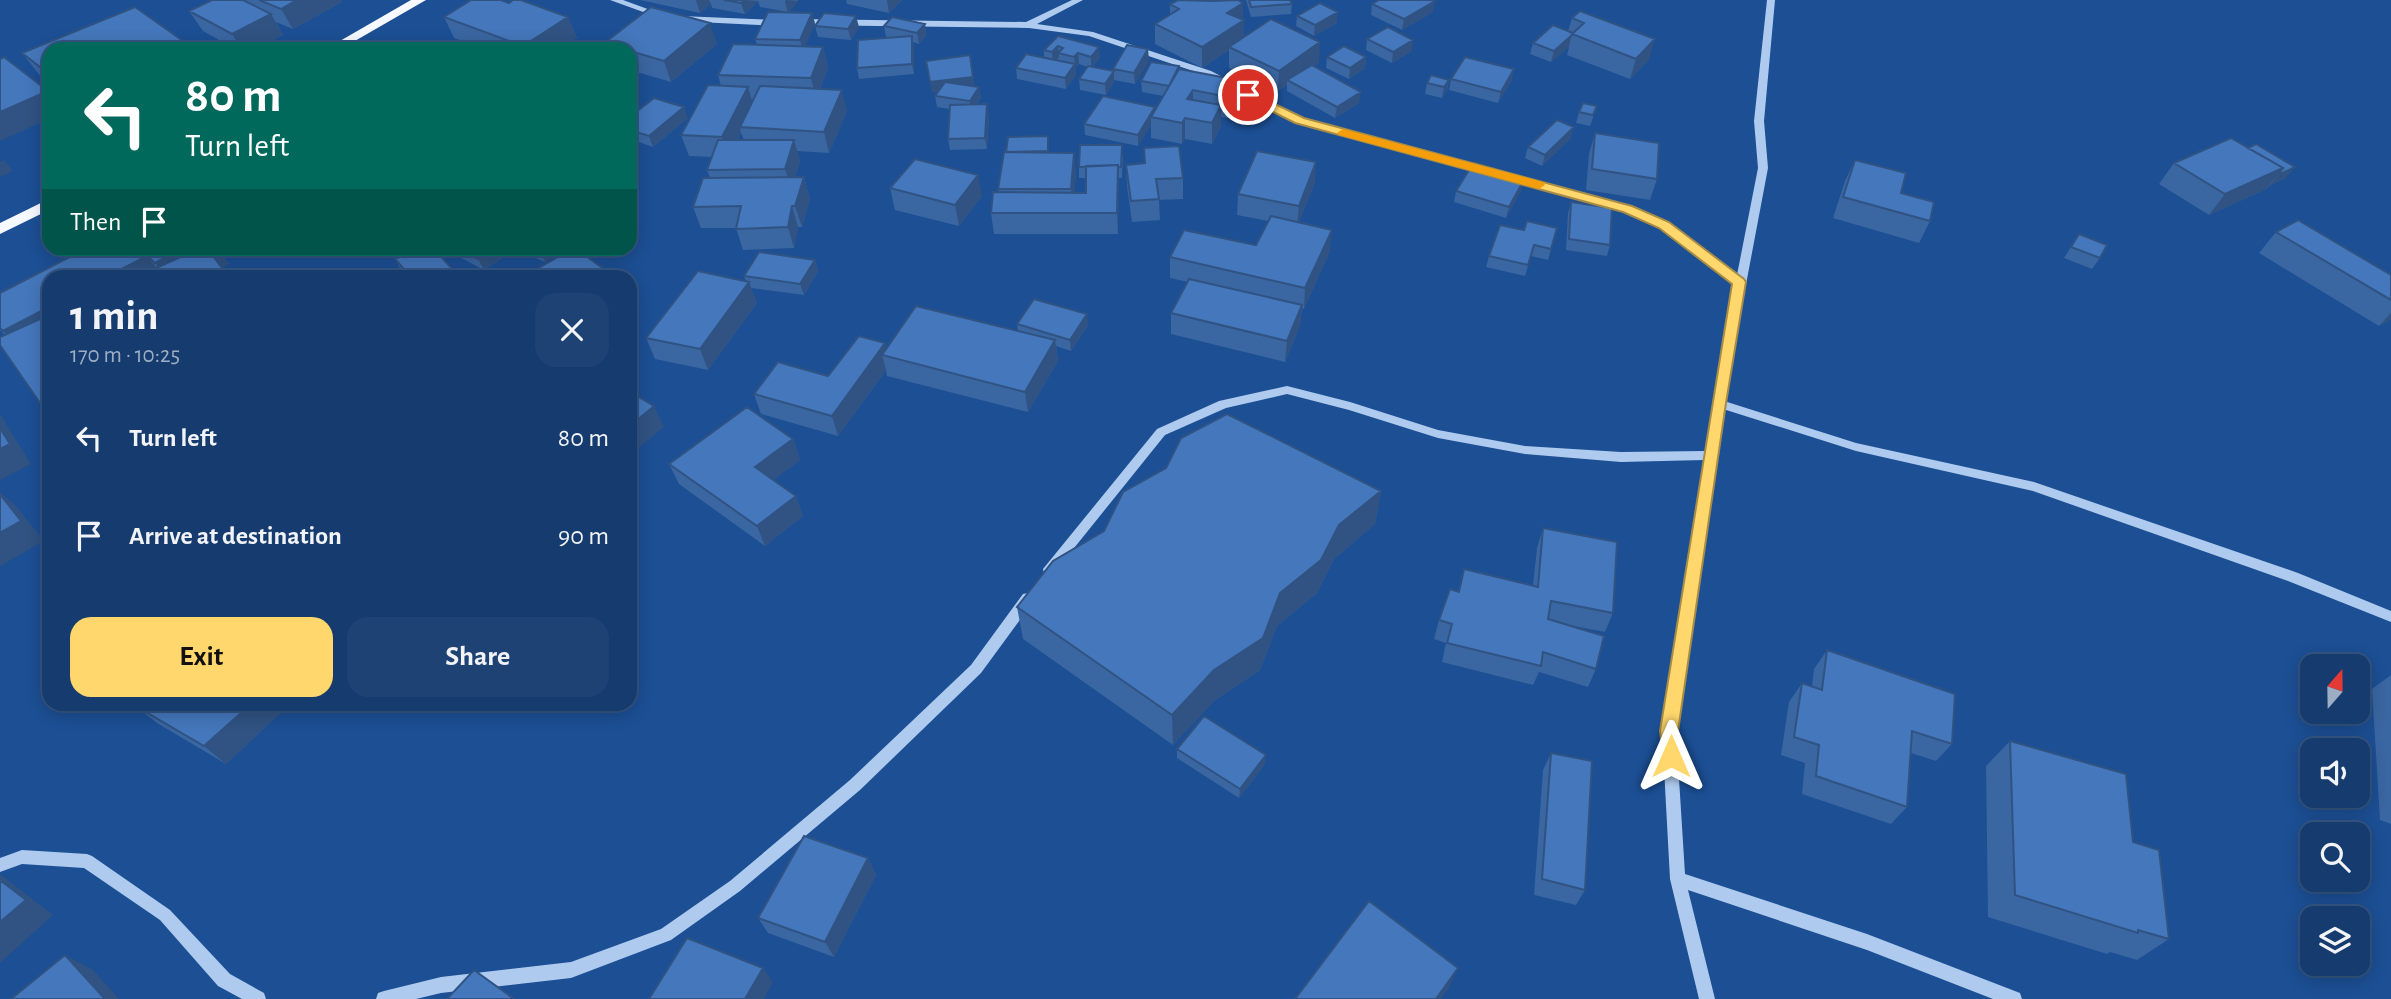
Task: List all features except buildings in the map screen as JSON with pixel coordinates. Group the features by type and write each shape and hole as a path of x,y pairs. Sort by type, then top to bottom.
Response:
{"main road":[{"path":"345,42 420,0"},
{"path":"0,229 42,208"}],"street":[{"path":"614,0 643,11 682,19 773,23 861,21 1029,24 1090,34 1208,73 1299,120 1628,209 1664,225 1739,282"},
{"path":"1029,24 1079,0"},
{"path":"1707,999 1678,879 1669,731 1718,403 1739,282 1763,168 1759,121 1772,0"},
{"path":"384,999 442,985 571,970 666,935 735,886 855,785 976,669 1037,585 1161,432 1223,404 1287,390 1350,405 1438,434 1525,450 1621,457 1710,455"},
{"path":"1718,403 1856,447 2034,487 2293,577 2391,617"},
{"path":"0,864 22,858 86,861 166,915 224,980 258,999"},
{"path":"1678,879 1867,942 2014,999"}],"slow traffic":[{"path":"1343,133 1539,185"}],"route":[{"path":"1248,95 1299,120 1628,209 1664,225 1739,282 1718,403 1669,731 1671,756"}]}
